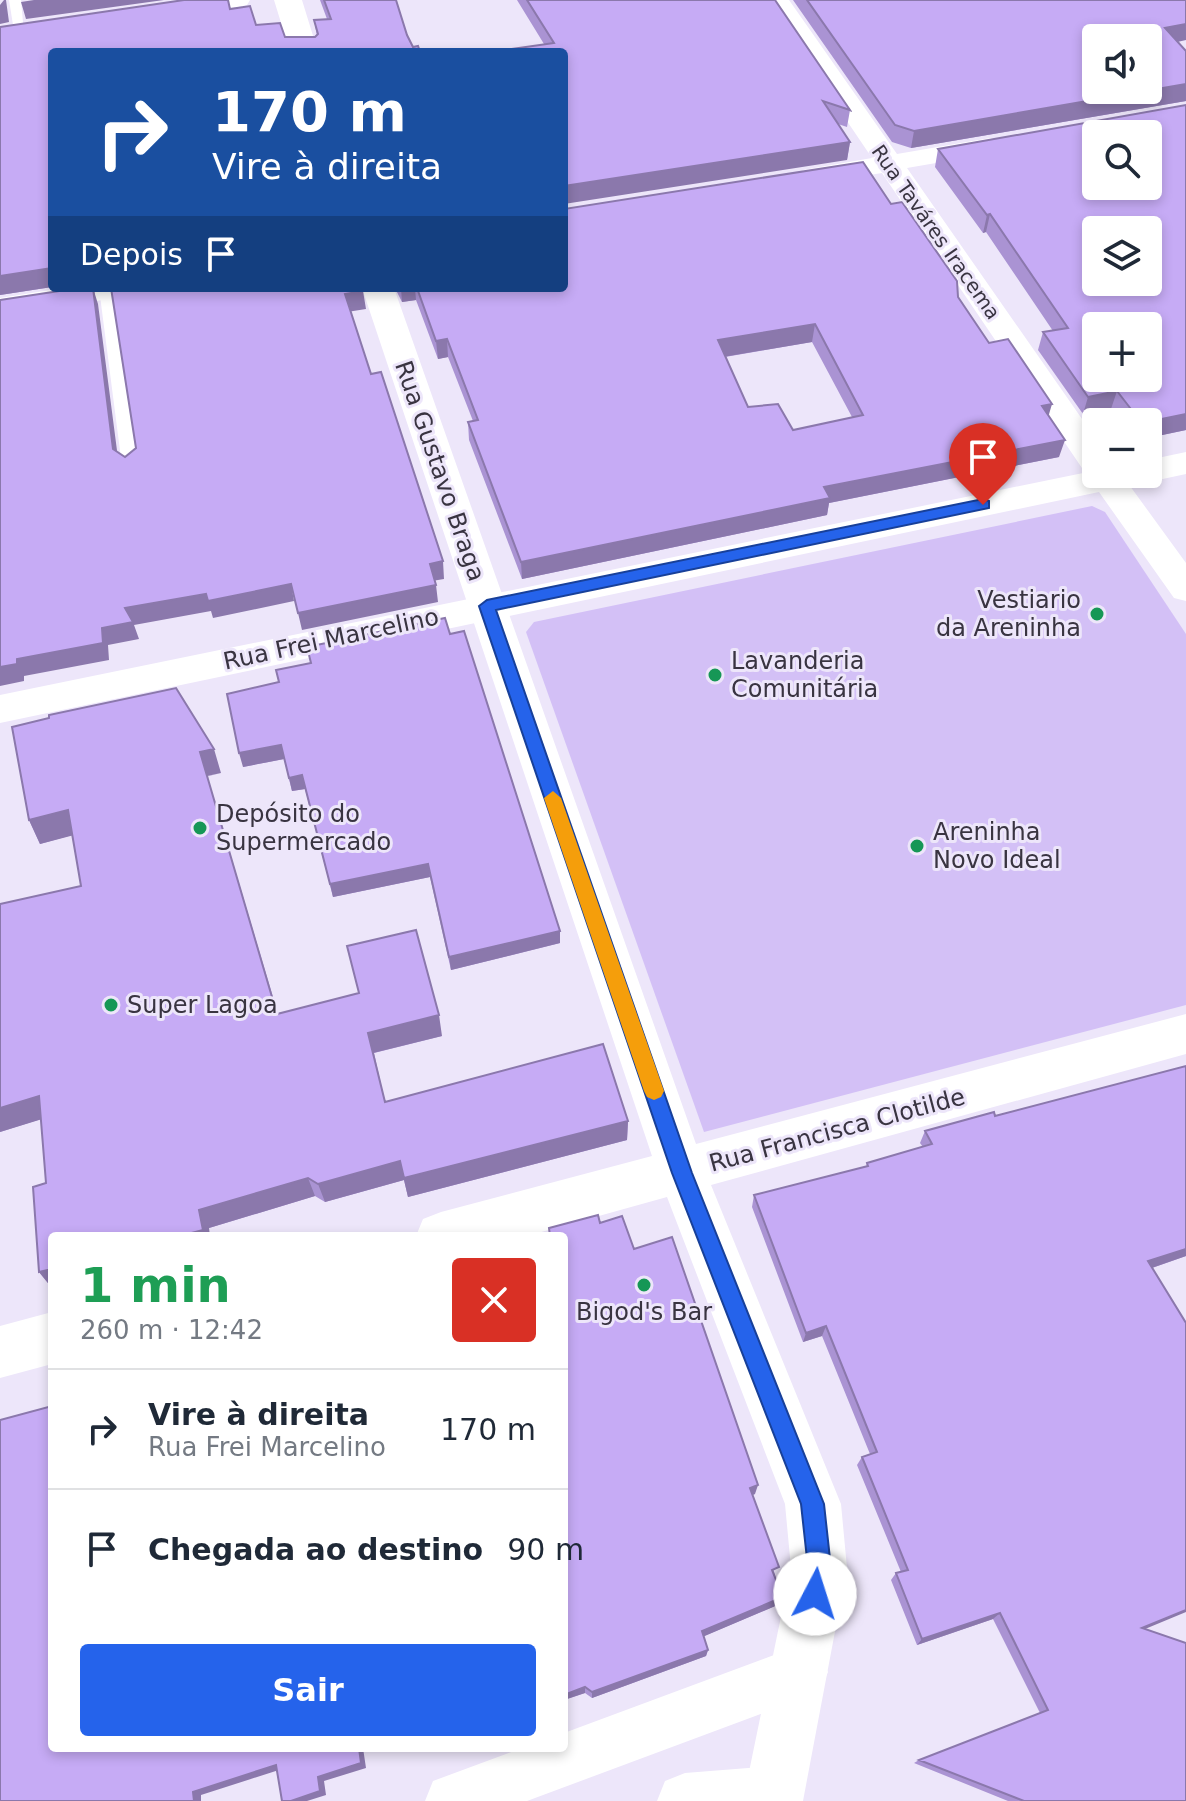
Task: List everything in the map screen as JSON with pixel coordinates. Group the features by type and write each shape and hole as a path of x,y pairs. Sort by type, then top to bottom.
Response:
{"street":[{"path":"145,13 238,0"},
{"path":"288,0 303,48"},
{"name":"Rua Taváres Iracema","path":"777,0 1082,434"},
{"path":"10,32 51,26"},
{"path":"783,181 1015,142"},
{"path":"0,307 100,292"},
{"name":"Rua Gustavo Braga","path":"379,292 682,1173 813,1504 819,1568 780,1799"},
{"path":"1162,468 1186,463"},
{"name":"Rua Frei Marcelino","path":"0,709 1082,479"},
{"name":"Rua Taváres Iracema","path":"1120,488 1186,589"},
{"name":"Rua Francisca Clotilde","path":"456,1232 1186,1034"},
{"path":"0,1352 48,1339"},
{"path":"453,1801 527,1788 801,1672"},
{"path":"685,1801 780,1799"}],"lane":[{"path":"10,32 15,0"},
{"path":"113,292 130,466"}],"shaded area":[{"name":"Areninha Novo Ideal","path":"1092,506 1105,512 1186,634 1186,1005 704,1132 526,632 534,622"}],"building":[{"path":"184,0 228,0 230,9 250,6 256,25 280,23 285,37 315,37 318,34 314,20 331,19 324,0 396,0 407,35 413,47 419,48 48,48 48,269 0,276 0,27"},
{"path":"527,0 775,0 850,110 823,101 850,142 568,185 568,48 518,48 554,43"},
{"path":"807,0 1186,0 1186,24 1165,28 1186,51 1186,84 1162,88 1162,24 1082,24 1082,102 914,131 895,125"},
{"path":"1186,105 1186,414 1162,419 1162,408 1130,408 1118,392 1162,392 1162,312 1082,312 1082,388 1043,332 1068,328 990,214 987,215 938,149 1082,123 1082,200 1162,200 1162,120 1101,120"},
{"path":"863,162 891,204 902,202 957,281 958,297 989,343 1008,339 1052,404 1042,406 1065,440 824,487 830,498 521,562 468,422 478,420 447,339 436,341 418,292 568,292 568,208","holes":["815,324 863,415 793,430 778,404 748,407 718,340"]},
{"path":"53,292 93,292 113,449 125,457 136,448 112,292 357,292 345,294 371,374 381,372 443,561 430,564 436,585 298,613 291,584 208,601 206,594 125,608 133,622 102,628 103,643 17,659 17,664 0,667 0,300"},
{"path":"1085,392 1112,392 1088,397"},
{"path":"445,618 450,634 464,631 560,931 449,957 428,864 330,884 302,775 289,778 281,745 239,753 227,694 279,682 276,670 311,663 307,647"},
{"path":"176,688 214,749 200,752 277,1014 359,993 347,946 416,930 439,1015 368,1033 385,1102 603,1044 628,1121 404,1178 400,1161 318,1184 308,1178 199,1210 203,1230 195,1232 48,1232 48,1270 39,1272 33,1187 46,1183 39,1096 0,1108 0,904 81,886 68,810 29,820 12,727 49,718 49,715"},
{"path":"1186,1066 1186,1249 1148,1261 1186,1323 1186,1610 1142,1628 1186,1643 1186,1801 1024,1801 919,1760 1048,1710 1000,1613 922,1639 896,1573 908,1570 862,1457 877,1452 826,1326 806,1333 754,1195 868,1166 867,1163 932,1144 925,1131"},
{"path":"598,1215 600,1223 622,1216 634,1249 672,1237 758,1485 750,1488 779,1567 772,1570 783,1597 702,1631 708,1650 592,1692 585,1687 568,1693 568,1232 550,1232 549,1228"},
{"path":"48,1407 48,1752 360,1752 361,1763 318,1777 320,1791 291,1801 282,1801 276,1765 193,1792 194,1801 0,1801 0,1420"}],"slow traffic":[{"path":"553,798 654,1091"}],"place":[{"name":"Vestiario da Areninha","path":"1097,614"},
{"name":"Lavanderia Comunitária","path":"715,675"},
{"name":"Depósito do Supermercado","path":"200,828"},
{"name":"Areninha Novo Ideal","path":"917,846"},
{"name":"Super Lagoa","path":"111,1005"},
{"name":"Bigod's Bar","path":"644,1285"}],"route":[{"path":"815,1594 819,1568 813,1504 682,1173 487,606 983,505"}]}
